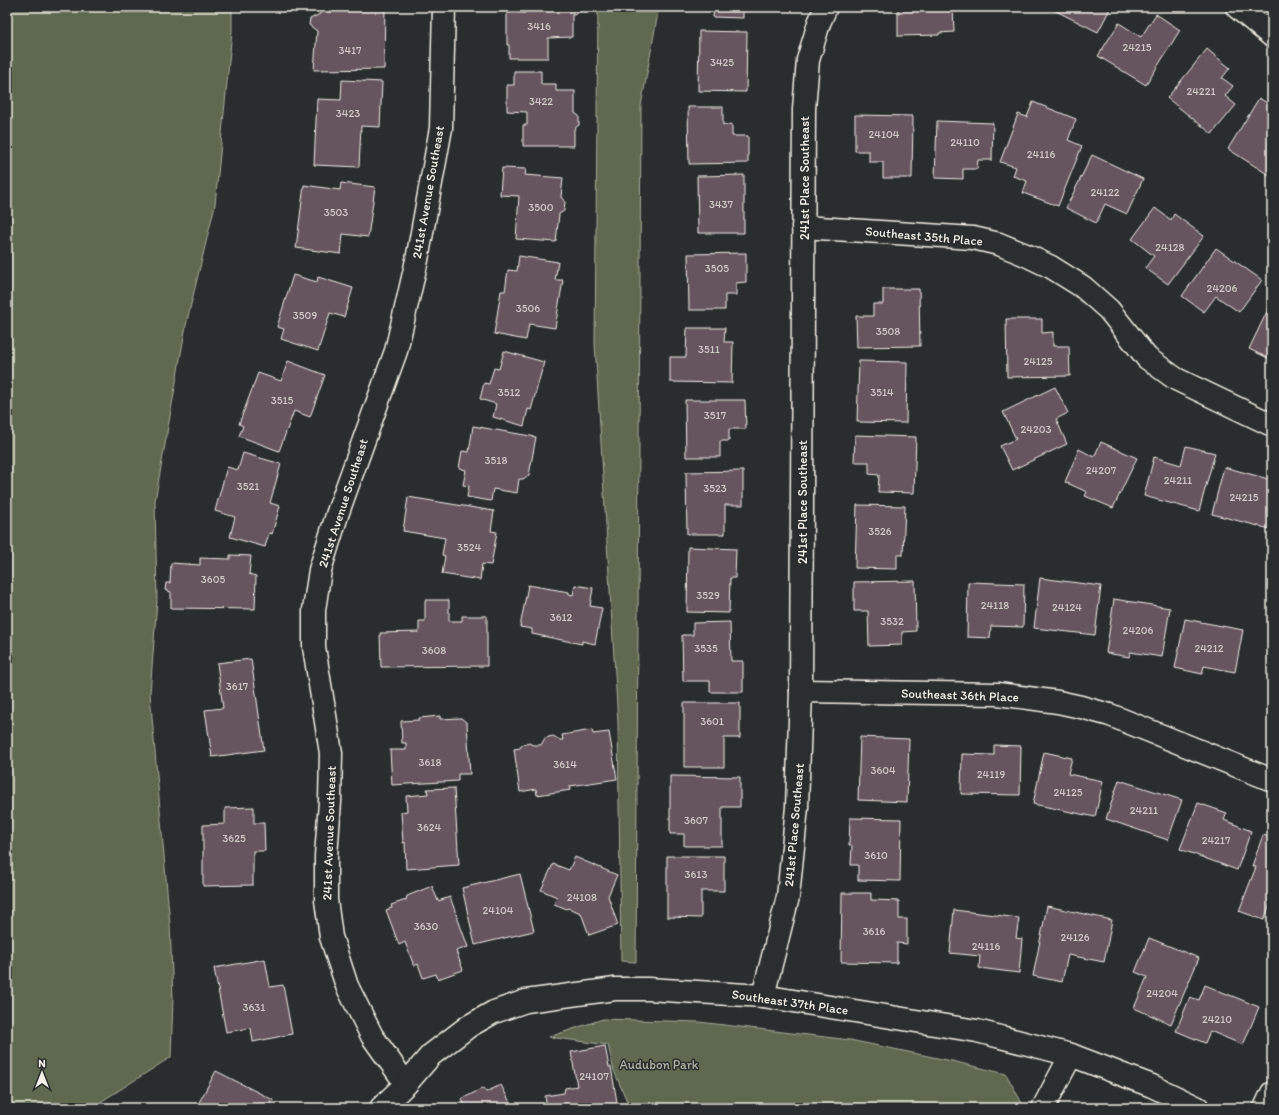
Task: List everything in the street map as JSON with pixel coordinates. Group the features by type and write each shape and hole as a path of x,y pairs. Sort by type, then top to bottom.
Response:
{"street":[{"name":"241st Avenue Southeast","path":"406,1084 369,1030 347,986 331,937 326,900 326,856 330,802 331,753 314,647 314,610 320,570 338,512 396,350 417,260 441,128 444,7"},
{"name":"241st Place Southeast","path":"763,996 788,897 797,807 801,691 804,109 808,60 819,23 826,7"},
{"path":"1237,7 1272,36"},
{"name":"Southeast 35th Place","path":"803,227 973,238 999,244 1026,255 1051,267 1083,287 1109,310 1147,358 1176,379 1272,425"},
{"name":"Southeast 36th Place","path":"801,691 998,694 1058,702 1110,715 1272,780"},
{"name":"Southeast 37th Place","path":"381,1108 406,1084 431,1056 469,1026 494,1012 526,1001 615,989 648,989 763,996 977,1031 1072,1055 1152,1086 1198,1108"},
{"path":"1043,1108 1072,1055"},
{"path":"1265,1108 1272,1093"}],"green space":[{"path":"7,7 232,7 232,31 215,205 186,325 155,501 157,600 150,694 170,925 173,998 171,1057 99,1103 73,1108 7,1108"},
{"path":"598,7 659,7 641,106 636,962 621,961 618,723 595,344"},
{"name":"Audubon Park","path":"603,1019 699,1022 850,1040 952,1061 1006,1074 1023,1105 1022,1108 630,1108 614,1071 608,1045 549,1037"}],"building":[{"path":"320,7 385,7 384,69 314,70 317,31 309,25 310,19 320,14"},
{"path":"525,7 577,7 577,13 572,15 572,37 548,38 548,58 509,58 509,45 507,45 507,13 525,13"},
{"path":"714,7 743,7 743,18 713,17"},
{"path":"898,7 953,7 954,32 939,33 939,35 898,36"},
{"path":"968,7 1025,7 1025,9"},
{"path":"1048,7 1111,7 1098,32"},
{"path":"1156,14 1180,30 1146,85 1098,56 1119,23 1141,37"},
{"path":"699,31 747,32 746,92 698,91"},
{"path":"1207,49 1230,68 1222,78 1233,86 1225,96 1236,105 1212,134 1167,98"},
{"path":"514,71 541,71 541,84 556,84 556,91 575,91 575,113 579,116 579,125 574,129 574,146 523,146 523,125 527,125 527,112 507,111 507,85 514,85"},
{"path":"342,80 382,82 380,127 361,126 359,167 314,165 317,99 341,100"},
{"path":"1259,98 1272,106 1272,177 1228,149"},
{"path":"1033,102 1076,119 1068,140 1082,146 1058,206 1023,193 1027,181 1013,176 1016,167 1000,162 1018,114 1027,117"},
{"path":"688,107 723,107 723,125 732,124 732,136 748,136 748,163 689,164"},
{"path":"855,115 913,116 912,178 883,178 883,162 869,162 869,151 855,151"},
{"path":"937,121 993,123 992,160 978,160 977,169 963,169 963,179 935,178"},
{"path":"1092,155 1143,179 1127,214 1105,204 1096,223 1066,208"},
{"path":"502,168 526,169 525,175 563,178 561,197 565,202 564,211 559,214 556,242 516,239 519,196 500,195"},
{"path":"744,175 744,233 698,233 697,176"},
{"path":"341,183 375,187 368,237 343,234 341,254 296,248 304,185 340,190"},
{"path":"1155,208 1171,220 1174,214 1204,236 1168,284 1145,268 1154,256 1132,239"},
{"path":"1216,248 1262,280 1239,312 1216,296 1204,312 1182,296"},
{"path":"746,253 746,282 736,283 736,295 725,295 725,310 689,310 688,254"},
{"path":"519,256 558,262 555,280 563,280 555,328 529,324 526,340 494,334 501,291 505,291 508,270 517,271"},
{"path":"293,275 317,282 318,277 353,288 344,317 330,313 318,351 281,339 284,329 277,327"},
{"path":"883,289 919,289 920,346 857,347 856,316 873,316 873,304 883,304"},
{"path":"1272,301 1272,360 1249,349"},
{"path":"1006,319 1042,319 1042,333 1053,332 1053,346 1069,346 1070,376 1007,377"},
{"path":"687,328 725,328 724,342 733,342 732,383 670,382 670,357 686,357"},
{"path":"504,351 544,362 531,410 528,409 524,426 493,417 496,404 480,399 484,383 489,384 494,368 499,369"},
{"path":"288,361 325,375 310,417 294,411 279,451 239,436 243,426 239,424 258,373 281,381"},
{"path":"859,361 907,362 906,423 857,422"},
{"path":"1055,387 1068,413 1056,419 1067,444 1012,470 1000,446 1016,439 1003,412"},
{"path":"685,400 745,400 746,429 729,429 729,441 720,441 720,457 686,457"},
{"path":"473,426 536,437 529,475 523,479 519,479 517,493 493,489 491,501 467,497 469,486 463,485 466,470 459,468 462,451 469,452"},
{"path":"855,435 916,437 914,493 878,492 879,475 869,474 869,462 854,462"},
{"path":"1101,442 1137,458 1113,508 1085,496 1087,492 1065,482 1079,449 1094,457"},
{"path":"1186,446 1215,453 1199,511 1144,496 1154,457 1181,465"},
{"path":"243,453 281,464 270,503 280,506 272,534 269,533 265,547 230,537 235,517 215,511 227,467 238,470"},
{"path":"1224,467 1272,480 1272,523 1270,529 1212,514"},
{"path":"743,471 743,505 725,505 725,534 687,534 686,472"},
{"path":"408,497 494,511 491,531 497,532 491,565 482,564 480,580 442,574 445,556 442,555 445,538 403,531"},
{"path":"857,505 905,506 903,555 897,555 897,569 855,568"},
{"path":"688,547 736,549 735,578 730,578 729,613 687,612"},
{"path":"230,555 251,556 249,574 256,576 255,609 171,608 171,592 165,590 166,583 170,583 171,563 200,565 200,558 230,559"},
{"path":"1040,578 1101,586 1095,635 1034,628"},
{"path":"915,581 916,631 902,632 902,645 869,646 868,611 854,611 854,582"},
{"path":"968,582 1024,584 1023,627 991,626 990,638 967,637"},
{"path":"528,585 569,592 569,594 573,595 575,585 593,588 590,606 602,608 595,644 582,641 582,644 532,634 532,629 520,627"},
{"path":"1114,599 1170,608 1162,657 1130,652 1129,657 1106,653"},
{"path":"425,600 449,600 449,621 462,621 462,616 487,616 487,666 381,667 380,633 419,632 419,621 425,621"},
{"path":"1185,619 1243,630 1235,672 1204,666 1202,674 1175,668"},
{"path":"730,622 731,661 743,661 743,692 710,692 710,681 683,681 682,635 693,635 693,623"},
{"path":"251,659 264,750 212,757 205,710 223,708 217,663"},
{"path":"684,703 740,703 740,738 724,738 724,767 684,767"},
{"path":"440,716 440,719 461,718 467,723 470,774 458,774 458,781 392,785 390,750 406,750 406,743 402,743 401,721 419,720 419,718"},
{"path":"592,730 593,734 609,732 617,779 570,786 571,790 537,795 536,789 520,792 514,749 520,748 522,745 529,743 533,745 541,745 545,738 553,736 563,740 562,735"},
{"path":"860,737 909,739 907,802 858,800"},
{"path":"994,745 1021,746 1020,795 961,794 962,754 994,755"},
{"path":"1044,752 1072,758 1068,774 1103,781 1095,817 1033,804"},
{"path":"670,776 740,777 740,807 722,807 722,846 684,846 684,834 670,834"},
{"path":"1119,780 1182,800 1168,840 1106,819"},
{"path":"454,788 459,865 406,869 405,842 403,843 401,812 407,811 406,796 428,794 427,789"},
{"path":"1198,803 1227,813 1224,820 1251,831 1237,870 1180,849"},
{"path":"254,807 254,823 264,823 265,851 253,851 253,885 203,886 203,825 225,824 225,808"},
{"path":"850,818 901,819 900,881 858,880 858,865 851,865 852,846 849,845"},
{"path":"1263,835 1272,838 1272,898 1264,920 1239,911 1256,867 1252,866"},
{"path":"667,856 724,856 724,891 701,891 701,918 667,917"},
{"path":"575,857 617,875 608,896 618,925 589,935 581,913 554,904 557,897 541,890 553,864 569,870"},
{"path":"520,874 534,931 475,945 462,888"},
{"path":"432,886 438,901 450,897 468,947 456,951 463,970 438,979 436,974 423,978 418,964 414,966 405,942 399,945 386,910 392,908 391,905 406,900 407,896"},
{"path":"842,893 871,893 871,900 899,901 899,919 907,919 907,944 897,943 897,963 841,962"},
{"path":"1047,906 1112,920 1104,962 1068,955 1062,982 1033,976"},
{"path":"954,910 1019,918 1016,938 1022,939 1019,973 979,968 980,956 950,953"},
{"path":"1149,938 1199,958 1171,1024 1134,1008 1147,977 1135,972"},
{"path":"265,959 270,987 283,985 292,1034 253,1042 251,1028 226,1032 214,968"},
{"path":"1205,985 1259,1007 1243,1045 1210,1031 1205,1043 1176,1031 1190,997 1199,1000"},
{"path":"605,1046 609,1067 611,1067 618,1108 547,1108 545,1096 564,1093 565,1088 577,1086 571,1052"},
{"path":"216,1071 273,1100 269,1108 196,1108"},
{"path":"501,1085 513,1108 466,1108 462,1099 483,1088 486,1092"}]}
